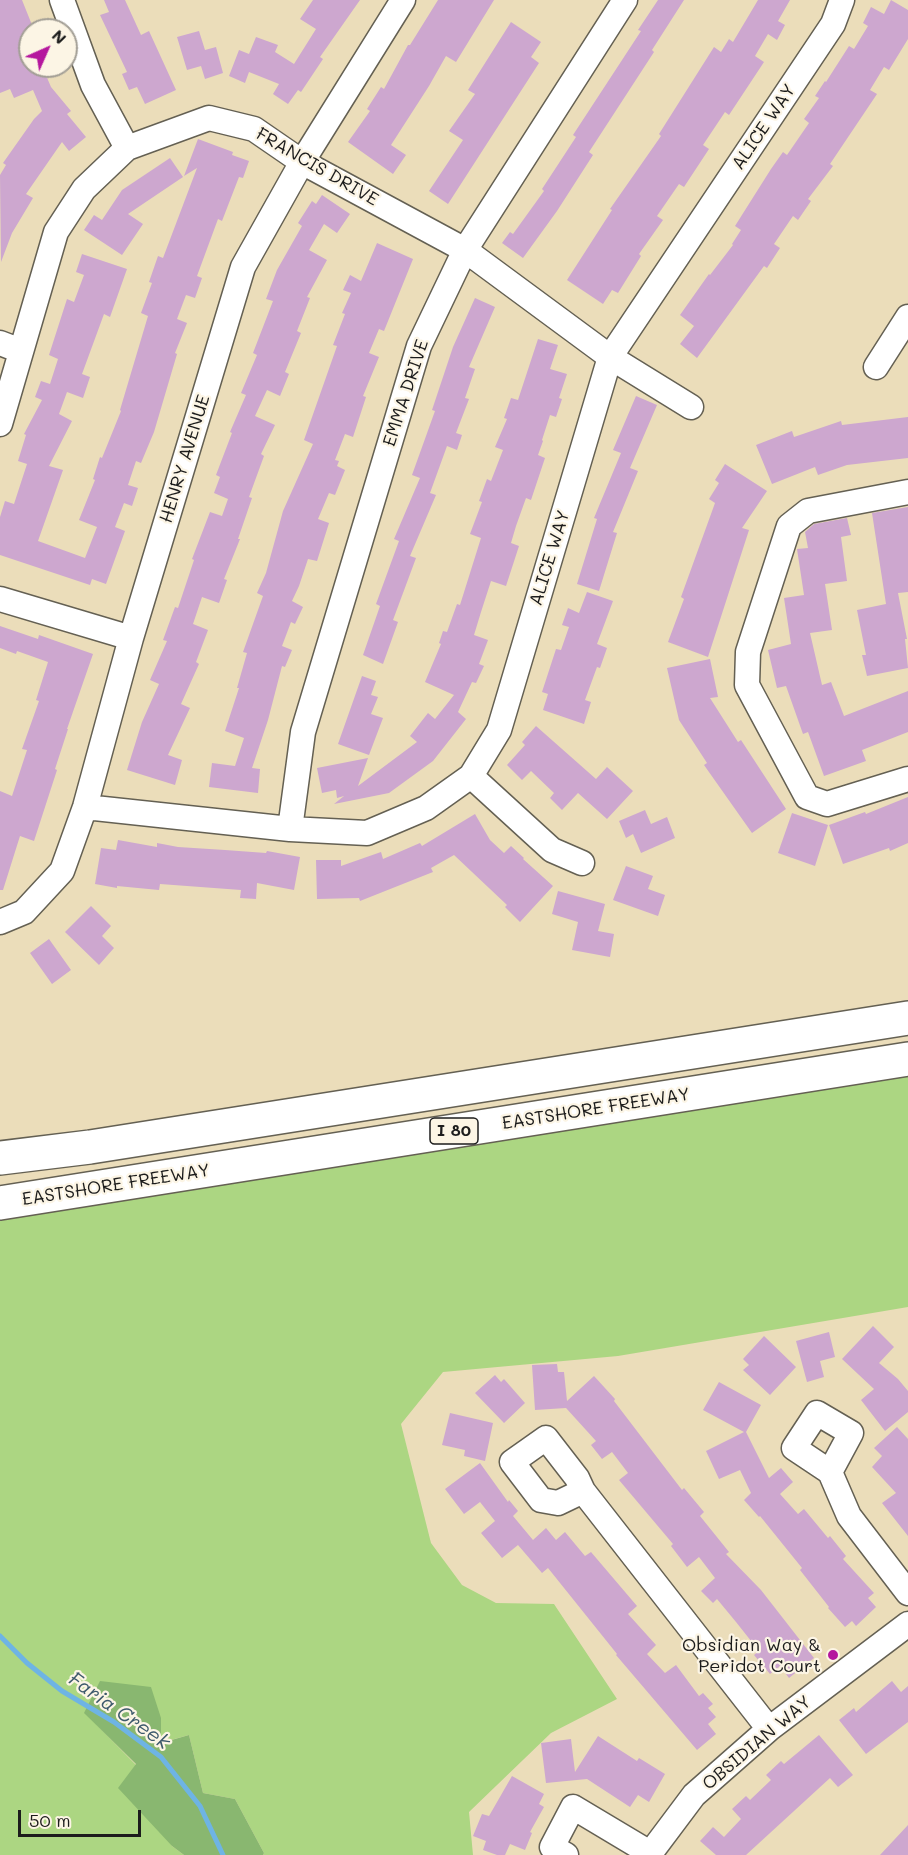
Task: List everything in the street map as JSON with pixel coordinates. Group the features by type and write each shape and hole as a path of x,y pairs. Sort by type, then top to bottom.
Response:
{"highway":[{"name":"I 80","path":"0,1158 102,1146 908,1018"},
{"name":"EASTSHORE FREEWAY","path":"0,1203 908,1059"}],"street":[{"path":"62,0 93,86 127,148"},
{"name":"HENRY AVENUE","path":"0,922 24,912 62,871 85,807 131,638 243,267 302,162 403,0"},
{"name":"EMMA DRIVE","path":"290,828 303,732 419,346 465,250 626,0"},
{"name":"ALICE WAY","path":"85,807 290,828 368,833 426,808 471,777 499,729 610,357 833,24 842,0"},
{"name":"FRANCIS DRIVE","path":"0,424 11,347 56,232 84,189 127,148 209,118 254,129 302,162 465,250 610,357 691,407"},
{"path":"876,367 908,317"},
{"path":"908,492 807,510 789,526 748,652 747,685 807,797 826,804 908,779"},
{"path":"0,599 131,638"},
{"path":"471,777 552,850 582,863"},
{"path":"830,1472 849,1516 908,1593"},
{"path":"583,1491 769,1729"},
{"name":"OBSIDIAN WAY","path":"650,1854 694,1795 769,1729 908,1624"},
{"path":"566,1855 552,1847 573,1807 650,1854"}],"green space":[{"path":"908,1059 908,1307 618,1356 443,1372 401,1424 431,1543 462,1585 496,1603 554,1604 617,1699 551,1733 469,1812 473,1855 263,1855 235,1799 203,1793 189,1735 160,1743 161,1718 85,1713 136,1765 172,1846 184,1855 0,1855 0,1203"},
{"path":"100,1681 151,1687 161,1718 161,1743 189,1735 203,1793 235,1799 263,1855 184,1855 172,1846 118,1788 136,1764 84,1713"}],"building":[{"path":"0,0 22,0 29,18 18,18 18,78 47,78 51,87 71,111 67,114 86,137 69,151 62,142 26,194 33,198 12,233 1,262 0,175 6,165 3,163 42,111 33,90 14,98 10,89 0,93"},
{"path":"104,0 125,0 141,35 149,31 176,90 145,104 137,87 129,90 122,74 127,72 100,15 109,12"},
{"path":"313,0 360,0 320,57 323,59 301,92 298,90 288,104 273,94 279,84 249,72 245,83 229,76 239,50 249,54 256,37 278,45 275,52 294,64 316,29 300,19"},
{"path":"438,0 494,0 456,62 446,56 391,145 406,155 393,174 348,142 370,111 367,109 381,87 384,89 408,45"},
{"path":"658,0 684,0 652,50 654,52 589,152 593,155 523,258 502,243 510,232 513,234 544,191 542,189 576,137 573,135 641,31 638,30"},
{"path":"758,0 790,0 778,21 785,25 777,40 768,34 755,56 764,62 729,115 725,112 703,145 709,149 684,187 679,184 657,216 663,220 639,254 641,256 618,293 612,290 603,304 567,280 612,210 610,209 661,136 659,134 714,47 721,52 729,39 733,42"},
{"path":"891,0 908,10 908,39 889,70 884,67 870,90 877,94 830,164 833,166 808,199 811,201 798,220 793,216 774,244 780,248 767,268 764,266 697,358 680,344 694,326 680,315 733,245 741,230 735,226 771,169 783,152 787,155 809,123 804,119 819,98 815,96 849,46 854,49 868,26 863,23 871,7 884,14"},
{"path":"511,22 541,42 531,57 539,63 448,204 429,191 463,140 449,131 475,94 468,90"},
{"path":"199,31 205,50 216,47 223,73 205,79 201,66 187,70 177,37"},
{"path":"198,139 233,152 232,155 249,161 243,178 239,177 222,221 218,219 197,276 202,278 195,298 186,295 177,319 187,323 175,353 177,354 154,432 141,463 136,461 128,485 138,488 132,506 124,503 115,527 125,531 106,584 92,579 90,585 0,555 0,517 5,501 14,504 27,464 18,461 26,435 24,434 42,400 35,397 41,381 50,384 58,359 49,355 67,299 74,302 84,275 76,272 82,254 127,269 110,317 104,314 82,374 90,377 83,398 67,392 59,414 72,421 49,466 63,470 38,541 85,558 97,527 79,520 95,480 93,479 100,457 102,458 121,411 148,316 141,313 152,283 149,282 158,256 163,258 197,168 184,176"},
{"path":"170,158 183,177 128,214 143,224 122,255 84,230 94,215 102,220 122,190"},
{"path":"322,195 350,214 337,233 324,224 309,250 327,260 307,297 310,298 297,331 301,333 285,372 289,374 280,396 267,390 255,416 275,425 261,454 264,456 249,497 252,498 238,539 240,539 224,579 227,580 219,603 202,597 193,624 208,630 196,662 199,664 181,704 190,708 168,755 182,760 175,785 127,770 142,722 159,684 150,680 167,641 163,640 175,607 178,608 194,560 192,559 210,512 222,516 228,499 214,493 220,477 216,475 232,433 230,432 246,395 241,393 257,355 253,353 273,301 266,299 277,270 302,226 298,223 312,201 316,204"},
{"path":"377,243 413,259 384,331 379,329 369,353 379,357 363,396 366,397 353,437 345,434 335,460 339,461 337,466 345,470 335,495 329,493 318,519 329,523 317,561 308,559 292,601 303,607 295,624 291,622 282,646 292,650 285,667 282,666 268,720 252,768 260,769 258,793 209,787 212,763 235,766 244,738 225,731 239,688 237,688 247,653 243,652 263,596 257,593 266,573 283,511 313,444 304,440 337,346 333,345 345,314 342,313 351,293 343,290 350,275 361,281"},
{"path":"475,298 495,307 469,367 475,369 465,398 469,399 456,433 462,435 457,450 447,446 430,493 436,495 410,556 416,558 393,620 398,622 383,664 363,655 380,606 376,604 399,541 394,539 420,478 412,475 435,411 432,410 453,347"},
{"path":"538,339 558,345 550,369 567,374 559,398 562,399 556,417 550,415 538,455 545,458 531,500 526,498 511,543 519,546 506,586 491,581 474,635 488,640 479,664 484,666 476,683 472,682 458,712 466,719 433,761 389,793 334,804 344,796 337,798 336,790 322,793 317,768 368,758 358,786 417,742 410,736 428,713 435,719 454,695 425,682 441,644 439,643 443,631 447,632 457,604 460,605 481,538 470,534 482,502 479,501 487,479 491,481 503,450 495,447 507,419 504,418 511,398 518,400"},
{"path":"636,396 657,405 630,468 638,471 613,532 617,533 599,591 577,584 597,519 594,518 621,453 613,450"},
{"path":"908,417 908,458 847,465 818,475 815,467 772,484 756,445 792,431 794,437 841,421 842,425"},
{"path":"725,464 767,491 742,528 749,530 708,657 668,642 684,599 681,597 715,503 709,499 719,483 715,480"},
{"path":"908,507 908,592 898,593 907,639 905,639 908,668 867,676 862,655 866,655 857,610 886,604 872,513"},
{"path":"847,518 851,535 841,537 847,581 825,584 832,630 810,633 822,685 831,682 844,716 908,691 908,732 862,750 866,761 824,776 808,732 803,734 786,686 777,688 768,650 791,644 784,598 804,595 797,549 808,548 805,532 814,524"},
{"path":"587,592 613,601 597,644 607,648 600,668 597,667 585,700 591,702 584,724 543,710 548,694 542,692 556,649 561,650 569,627 562,625 568,608 579,613"},
{"path":"0,626 38,639 39,635 93,654 67,729 55,769 57,770 34,841 20,836 3,890 0,890 0,791 12,796 27,750 22,749 39,701 36,700 48,662 17,651 16,654 0,648"},
{"path":"710,659 718,697 710,698 738,742 741,740 786,809 752,833 704,765 707,763 679,720 667,668"},
{"path":"362,676 376,681 371,695 378,697 371,714 383,718 369,755 338,744"},
{"path":"536,726 596,779 607,767 633,791 607,819 578,793 562,810 550,798 554,793 531,771 522,780 507,765 525,745 522,742"},
{"path":"908,797 908,843 890,851 889,848 843,864 829,825 865,812 866,814"},
{"path":"645,810 651,824 667,817 675,838 641,853 633,834 626,838 619,821"},
{"path":"792,813 828,825 815,866 778,853"},
{"path":"475,814 490,840 504,853 511,846 553,886 520,922 505,907 507,905 454,855 431,868 433,872 360,901 359,898 317,899 316,860 341,860 341,866 381,852 383,859 420,843 422,846"},
{"path":"118,840 157,847 157,843 178,847 266,853 267,851 300,857 294,890 257,883 256,899 240,898 241,890 160,884 159,890 117,886 117,888 95,884 101,848 116,850"},
{"path":"626,866 653,876 648,889 665,895 658,916 613,900"},
{"path":"558,891 605,904 598,931 614,934 610,957 572,950 578,922 552,914"},
{"path":"91,906 111,926 102,936 114,948 99,965 65,932"},
{"path":"49,939 71,970 52,984 30,953"},
{"path":"873,1326 894,1347 879,1363 908,1391 908,1412 885,1431 861,1400 874,1389 842,1359"},
{"path":"829,1332 835,1357 820,1361 824,1377 807,1382 796,1341"},
{"path":"764,1336 796,1367 770,1395 743,1370 749,1365 743,1359"},
{"path":"557,1364 558,1372 564,1372 567,1401 594,1376 615,1399 614,1401 682,1490 684,1488 704,1512 700,1516 729,1552 726,1554 761,1590 814,1658 789,1678 780,1666 770,1674 754,1655 759,1651 717,1599 713,1603 701,1591 715,1578 699,1557 687,1567 671,1546 673,1544 619,1480 628,1473 612,1452 602,1459 591,1445 596,1441 566,1408 535,1410 532,1365"},
{"path":"495,1375 501,1382 504,1379 525,1403 504,1423 475,1393"},
{"path":"719,1382 761,1405 746,1432 769,1478 781,1468 793,1482 780,1494 798,1514 804,1509 828,1538 830,1536 846,1556 843,1559 874,1593 868,1598 876,1607 856,1626 852,1621 845,1627 828,1608 800,1570 802,1568 744,1500 751,1493 740,1470 719,1479 706,1451 744,1432 703,1410"},
{"path":"450,1413 493,1423 485,1461 464,1456 465,1450 442,1445"},
{"path":"897,1427 908,1439 908,1536 882,1503 896,1493 872,1467 882,1456 874,1448"},
{"path":"480,1463 508,1502 509,1500 518,1511 513,1516 533,1540 546,1528 556,1540 565,1532 585,1556 591,1552 637,1606 628,1614 656,1645 647,1654 665,1673 676,1665 699,1696 703,1693 713,1704 708,1708 716,1717 708,1724 716,1734 697,1750 616,1655 548,1568 542,1573 518,1545 502,1558 481,1533 495,1521 480,1502 464,1514 445,1489"},
{"path":"892,1681 901,1692 908,1686 908,1722 866,1754 839,1720 854,1708 856,1712"},
{"path":"819,1735 853,1775 838,1787 830,1778 746,1855 716,1855 700,1841 713,1827 724,1837 741,1819 732,1809 746,1796 750,1800 771,1780 766,1775 781,1761 784,1764"},
{"path":"598,1736 637,1761 639,1758 665,1774 649,1802 638,1795 630,1807 587,1779 546,1783 541,1743 571,1739 575,1772"},
{"path":"512,1776 544,1794 539,1804 544,1807 530,1832 532,1833 525,1850 510,1844 505,1855 497,1855 483,1850 486,1841 473,1836 482,1814 489,1816"},
{"path":"908,1825 908,1855 880,1855"}],"waterway":[{"name":"Faria Creek","path":"0,1636 27,1663 62,1691 114,1722 161,1757 200,1806 223,1855"}],"place":[{"name":"Obsidian Way & Peridot Court","path":"833,1655"}]}
